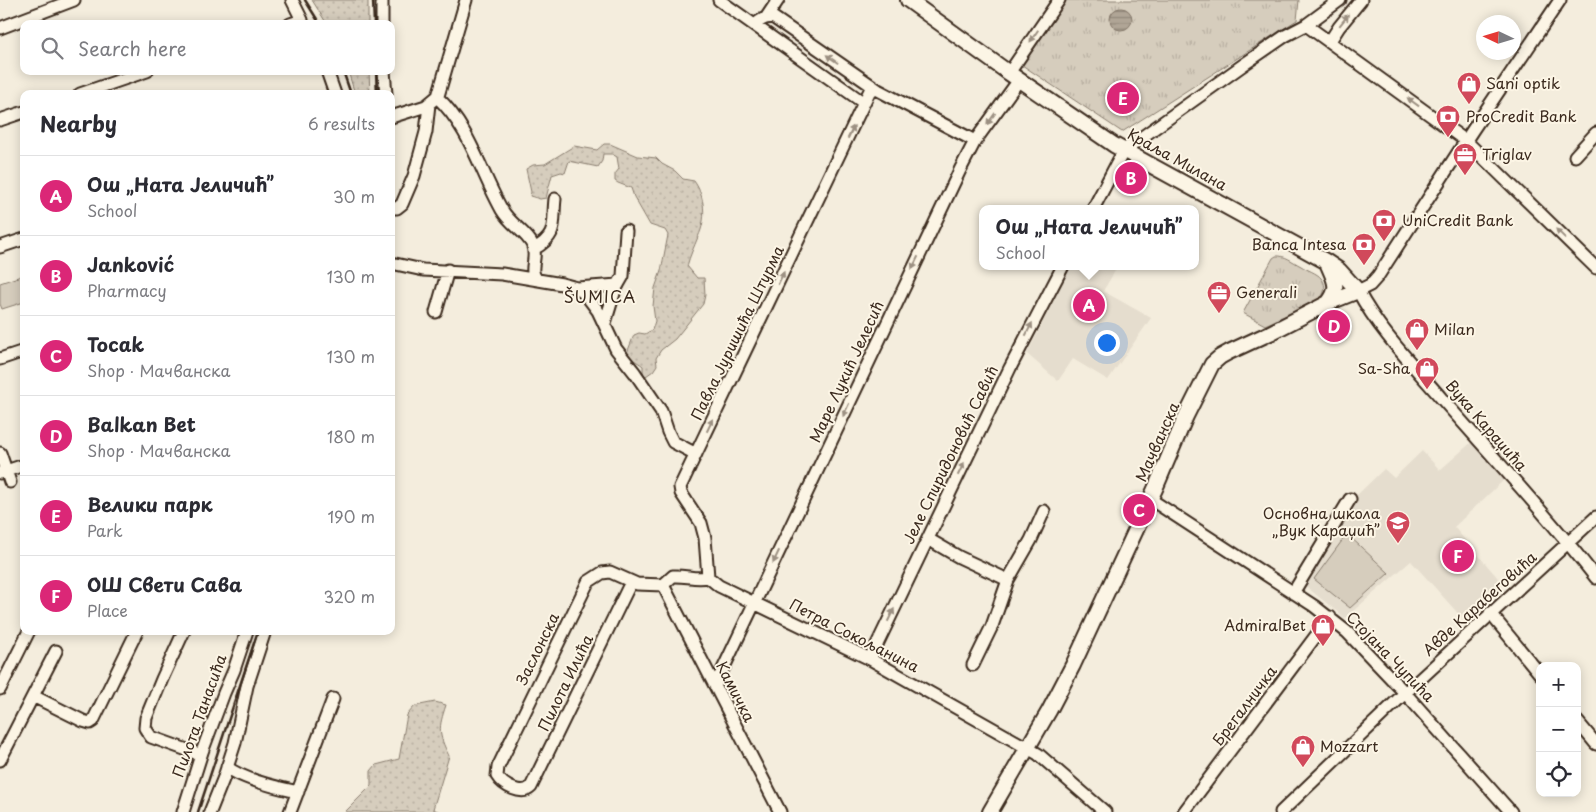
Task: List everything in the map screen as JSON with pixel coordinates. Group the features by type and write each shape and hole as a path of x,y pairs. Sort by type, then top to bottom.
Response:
{"main road":[{"name":"Краља Милана","path":"908,0 1014,76 1124,150 1327,262 1339,270 1358,291"},
{"path":"1327,262 1334,279 1336,291 1328,303"},
{"name":"Мачванска","path":"990,812 1078,656 1150,500 1186,416 1212,364 1220,357 1328,303 1358,291"}],"street":[{"path":"21,20 74,0"},
{"path":"292,0 302,20"},
{"path":"382,0 382,20"},
{"path":"395,208 402,204 414,176 425,140 433,101 442,85 466,0"},
{"path":"719,0 864,103"},
{"path":"755,26 766,18 778,0"},
{"name":"Маре Лукић Јелесић","path":"715,686 975,141 1059,0"},
{"path":"1096,205 1124,150 1243,65 1285,36 1306,25 1340,0"},
{"path":"1330,41 1360,0"},
{"path":"1358,291 1370,285 1378,276 1560,0"},
{"path":"766,18 771,17 779,21 872,86 975,141"},
{"path":"0,28 20,20"},
{"path":"1306,25 1466,141 1596,268"},
{"path":"92,90 135,75"},
{"path":"328,75 334,90"},
{"path":"384,75 386,90"},
{"name":"Павла Јуришића Штурма","path":"708,578 705,538 701,523 695,511 681,493 680,488 872,86"},
{"path":"395,116 433,101 448,108 467,136 502,211 511,223 530,240 534,248 535,259 532,275 537,280"},
{"path":"0,120 20,113"},
{"path":"1575,156 1596,132"},
{"path":"534,248 549,238 552,230 555,200"},
{"path":"605,324 618,285 623,276 626,231"},
{"path":"0,247 20,240"},
{"path":"395,264 423,270 502,274 577,288 618,285"},
{"path":"436,312 448,270"},
{"name":"Јеле Спиридоновић Савић","path":"870,659 1010,368 1061,270"},
{"path":"577,288 586,295 605,324 616,349 661,411 673,442 696,454"},
{"name":"Вука Караџића","path":"1358,291 1366,306 1397,346 1569,543 1596,578"},
{"path":"0,359 20,352"},
{"path":"0,453 5,475 20,467"},
{"path":"1293,593 1350,499"},
{"name":"Стојана Чупића","path":"1150,500 1330,617 1405,692 1511,812"},
{"path":"973,665 992,626 1008,580 1031,540 1044,511"},
{"name":"Авде Карабеговића","path":"1282,812 1405,692 1596,517"},
{"path":"928,539 959,557 1008,580"},
{"name":"Заслонска","path":"522,792 499,780 497,776 498,767 588,582 603,572 610,572 618,574 631,582 646,585 663,585"},
{"name":"Петра Сокољанина","path":"663,585 673,576 679,575 702,579 708,578 719,586 870,659 1038,754 1105,812"},
{"name":"Пилота Илића","path":"522,792 532,787 538,776 631,582"},
{"name":"Камичка","path":"663,585 780,812"},
{"path":"1490,613 1536,669"},
{"name":"Брегалничка","path":"1184,812 1330,617"},
{"path":"0,689 27,635"},
{"path":"33,696 90,723 93,721 135,635"},
{"path":"182,635 146,718 145,728 151,737 201,755"},
{"name":"Пилота Танасића","path":"182,812 246,635"},
{"path":"210,812 235,743 248,686 264,635"},
{"path":"0,760 56,650"},
{"path":"290,812 333,699"},
{"path":"1581,726 1596,744"},
{"path":"227,767 235,772 283,789 298,792"}],"shaded area":[{"path":"1121,8 1129,11 1132,19 1129,27 1121,30 1113,27 1110,19 1113,11"},
{"path":"1069,270 1116,270 1103,291 1151,318 1108,380 1073,359 1058,381 1027,354"},
{"name":"Основна школа „Вук Караџић”","path":"1474,440 1507,477 1454,527 1504,585 1464,620 1411,561 1345,618 1303,584 1356,496 1384,469 1394,478 1422,451 1440,470"}],"green space":[{"path":"312,0 368,0 368,20 324,20"},
{"path":"1066,0 1299,0 1297,20 1122,132 1022,65"},
{"path":"349,75 369,75 370,90 354,90"},
{"path":"604,144 610,144 638,156 656,158 683,179 694,181 701,194 704,208 701,230 687,266 697,278 704,278 705,295 703,304 675,339 661,350 656,358 657,365 646,376 643,374 643,366 632,359 627,353 634,335 639,333 645,334 652,330 655,321 653,306 655,288 661,271 668,235 665,230 650,225 631,188 615,181 615,174 619,169 617,157 612,154 603,154 602,161 598,167 569,161 565,173 561,172 552,175 546,198 540,199 530,196 531,192 526,169 533,165 545,164 574,146 597,150"},
{"path":"1276,256 1286,258 1317,275 1323,281 1325,288 1321,297 1316,302 1265,325 1243,313 1273,258"},
{"path":"20,276 20,303 2,309 0,304 0,283"},
{"path":"1347,534 1389,573 1350,608 1314,579"},
{"path":"435,702 446,705 440,731 449,756 433,809 440,812 345,812 371,786 371,771 376,765 399,759 407,715 415,706"}],"railway":[{"path":"305,0 318,20"},
{"path":"373,0 374,20"},
{"path":"344,75 350,90"},
{"path":"376,75 377,90"},
{"path":"198,812 257,635"}],"place":[{"name":"Велики парк","path":"1123,98"},
{"name":"Sani optik","path":"1469,105"},
{"name":"ProCredit Bank","path":"1448,138"},
{"name":"Triglav","path":"1465,176"},
{"name":"Janković","path":"1131,178"},
{"name":"UniCredit Bank","path":"1384,242"},
{"name":"Banca Intesa","path":"1364,266"},
{"name":"Ош „Ната Јеличић”","path":"1089,305"},
{"name":"Generali","path":"1219,314"},
{"name":"Balkan Bet","path":"1334,326"},
{"name":"Milan","path":"1417,351"},
{"name":"Sa-Sha","path":"1427,390"},
{"name":"Tocak","path":"1139,510"},
{"name":"Основна школа „Вук Караџић”","path":"1398,544"},
{"name":"ОШ Свети Сава","path":"1458,556"},
{"name":"AdmiralBet","path":"1323,647"},
{"name":"Mozzart","path":"1303,768"}],"district":[{"name":"ŠUMICA","path":"600,297"}]}
